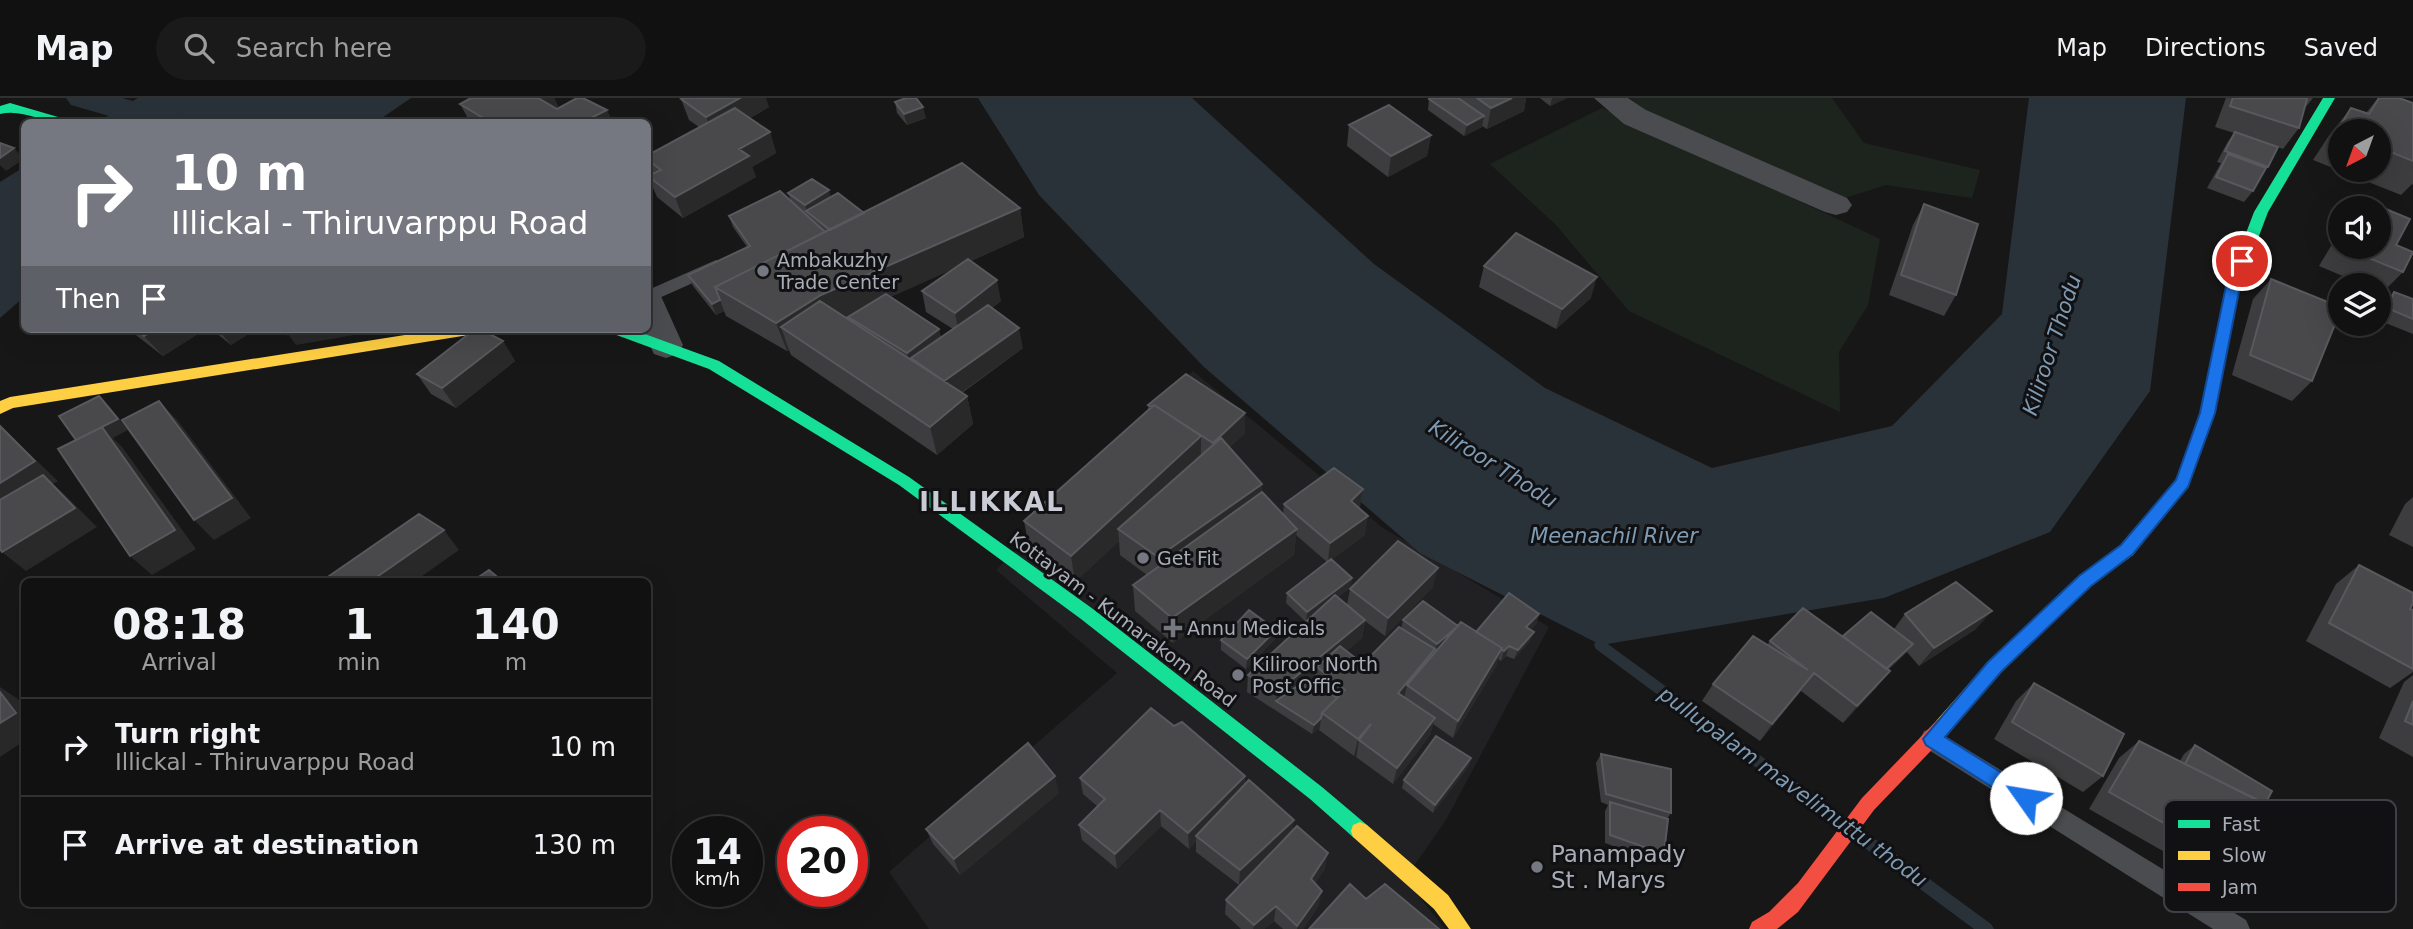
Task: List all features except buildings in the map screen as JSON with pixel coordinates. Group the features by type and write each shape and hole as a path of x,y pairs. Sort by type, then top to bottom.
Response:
{"main road":[{"path":"1759,929 1776,921 1840,845 1866,806 1932,739 1994,667 2085,581 2127,550 2183,483 2207,413 2233,286 2256,224 2303,138 2329,98"},
{"path":"9,105 51,119"},
{"path":"0,408 10,403 450,333"},
{"name":"Kottayam - Kumarakom Road","path":"628,333 714,365 812,422 904,481 1087,614 1316,793 1441,902 1461,929"}],"street":[{"path":"1609,98 1635,117 1836,205"},
{"path":"651,308 666,345"}],"lane":[{"path":"651,299 728,261"},
{"path":"1932,739 2164,884"},
{"path":"2210,912 2237,929"}],"shaded area":[{"path":"1629,98 1832,98 1864,143 1980,170 1972,198 1886,185 1845,198 1651,114"},
{"path":"1602,108 1880,239 1868,305 1839,352 1840,412 1629,311 1555,224 1490,164"},
{"path":"1193,371 1383,528 1549,627 1446,820 1405,879 1445,929 929,929 889,872 1117,673 996,570"}],"water":[{"path":"138,98 411,98 380,119 103,119"},
{"name":"Meenachil River","path":"978,98 1192,98 1374,264 1545,388 1712,468 1892,426 2002,314 2029,98 2186,98 2150,391 2050,532 1884,598 1601,645 1420,553 1204,367 1039,195"},
{"path":"21,169 21,300 0,318 0,182"}],"waterway":[{"path":"83,98 157,119"},
{"name":"pullupalam mavelimuttu thodu","path":"1601,645 1986,929"}],"traffic: fast":[{"path":"2216,369 2233,286 2261,212 2329,98"},
{"path":"0,110 10,107 51,119"},
{"path":"627,333 714,365 904,481 1087,614 1316,793 1360,831"}],"traffic: slow":[{"path":"0,408 10,403 450,333"},
{"path":"1943,726 1994,667 2085,581 2127,550 2183,483 2207,413 2216,369"},
{"path":"1360,831 1441,902 1461,929"}],"traffic: jam":[{"path":"1759,929 1791,906 1818,873 1855,819 1943,726"}],"place":[{"name":"Ambakuzhy Trade Center","path":"763,271"},
{"name":"Get Fit","path":"1143,558"},
{"name":"Annu Medicals","path":"1173,628"},
{"name":"Kiliroor North Post Offic","path":"1238,675"},
{"name":"Panampady St . Marys","path":"1537,867"}],"district":[{"name":"ILLIKKAL","path":"992,502"}],"route":[{"path":"2026,798 1932,739 1994,667 2085,581 2127,550 2183,483 2207,413 2233,286 2242,261"}],"water label":[{"name":"Kiliroor Thodu","path":"2052,345"},
{"name":"Kiliroor Thodu","path":"1493,464"}]}
